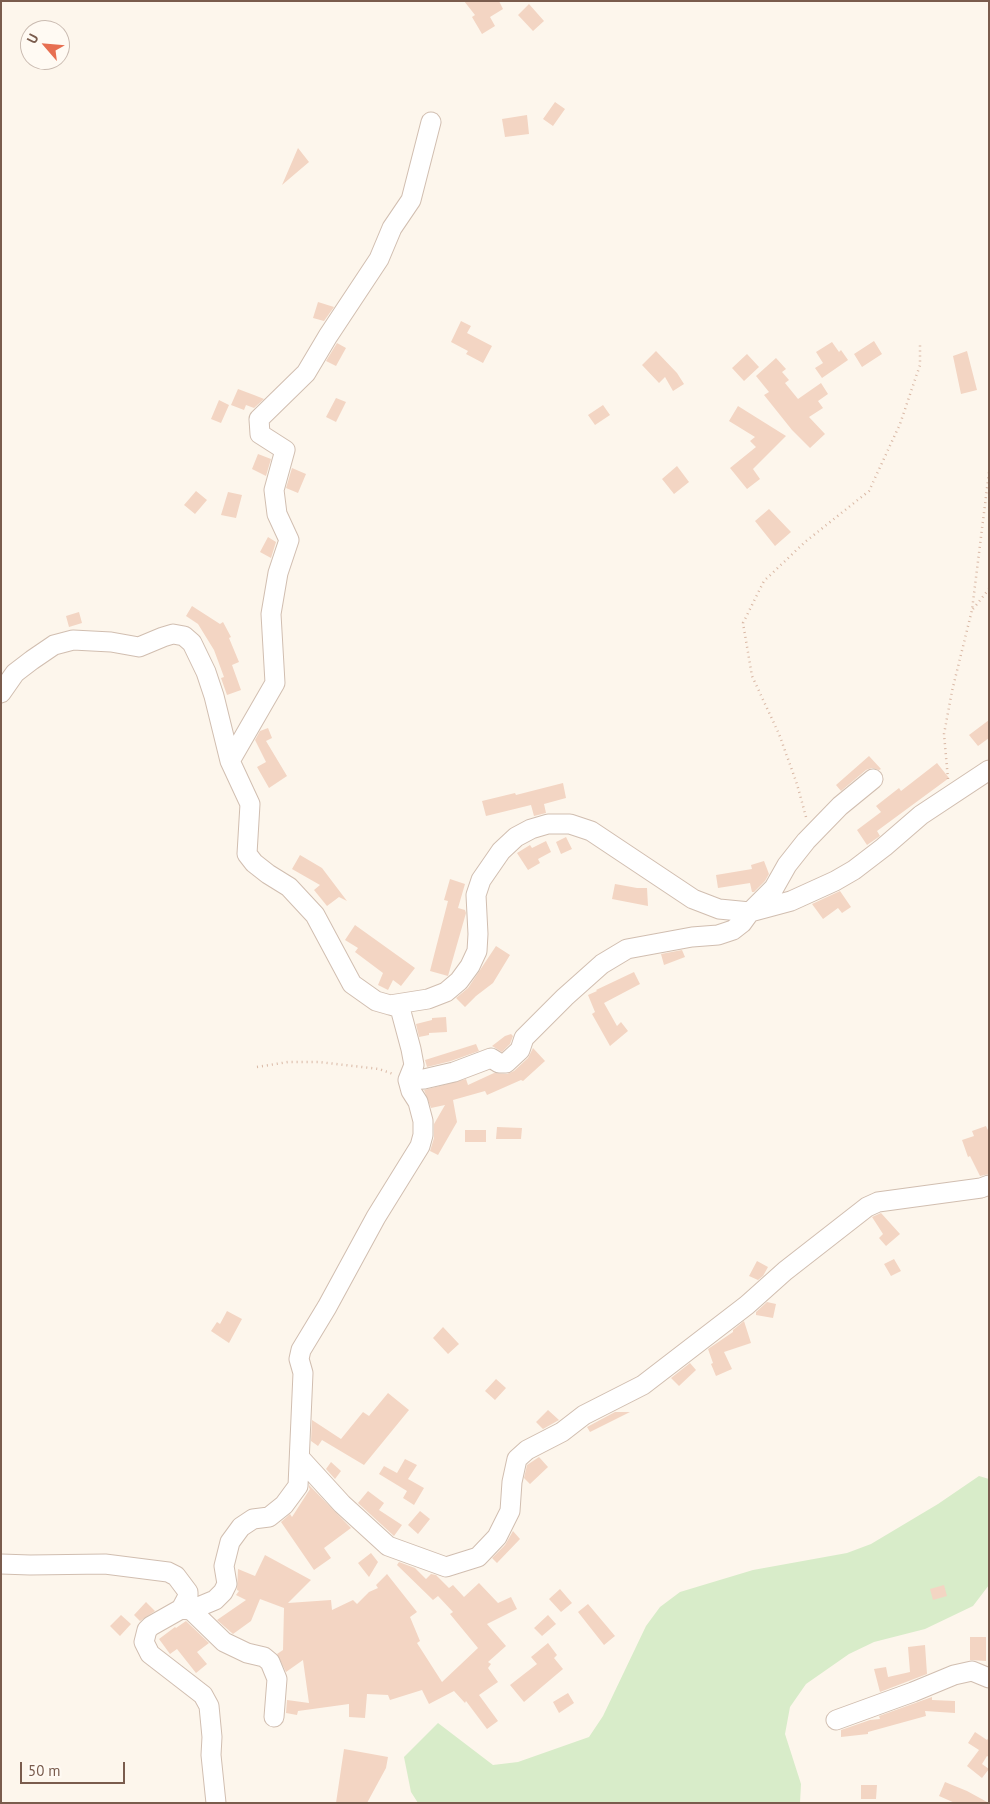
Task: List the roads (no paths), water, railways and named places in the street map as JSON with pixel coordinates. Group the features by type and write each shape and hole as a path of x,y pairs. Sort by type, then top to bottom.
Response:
{"street":[{"path":"230,761 275,683 271,614 278,573 289,540 277,514 274,490 285,450 260,434 259,419 306,372 379,259 392,228 411,200 431,122"},
{"path":"1,693 15,673 54,645 80,640 111,642 139,647 173,634 184,636 192,643 206,672 230,761 250,804 247,854 254,863 289,887 315,915 352,984 376,1001 400,1008 411,1048 414,1064 408,1080 411,1091 418,1102 423,1121 423,1135 420,1146 376,1216 327,1307 301,1350 299,1358 303,1373 298,1486 284,1505 269,1517 253,1519 241,1527 230,1542 224,1566 227,1584 223,1592 215,1600 186,1609 151,1626 147,1630 144,1642 150,1654 203,1695 209,1706 212,1737 211,1755 216,1803"},
{"path":"390,1006 428,999 446,992 459,981 470,966 477,951 476,895 481,880 501,851 516,837 531,828 548,824 570,824 591,832 693,899 719,909 750,912 792,901 835,881 864,862 921,815 989,770"},
{"path":"408,1080 424,1079 454,1072 491,1058 499,1063 506,1064 520,1050 524,1038 565,997 602,964 620,953 692,937 718,935 732,930 774,888 787,865 806,841 840,806 873,780"},
{"path":"300,1458 342,1504 388,1546 446,1567 478,1556 497,1537 510,1511 512,1482 517,1460 527,1450 562,1432 584,1415 643,1385 747,1305 785,1271 867,1208 878,1202 981,1188 989,1185"},
{"path":"1,1564 91,1563 168,1572 176,1576 188,1592 186,1609"},
{"path":"186,1609 224,1642 270,1662 277,1679 274,1717"},
{"path":"836,1720 954,1675 972,1671 989,1678"}]}
